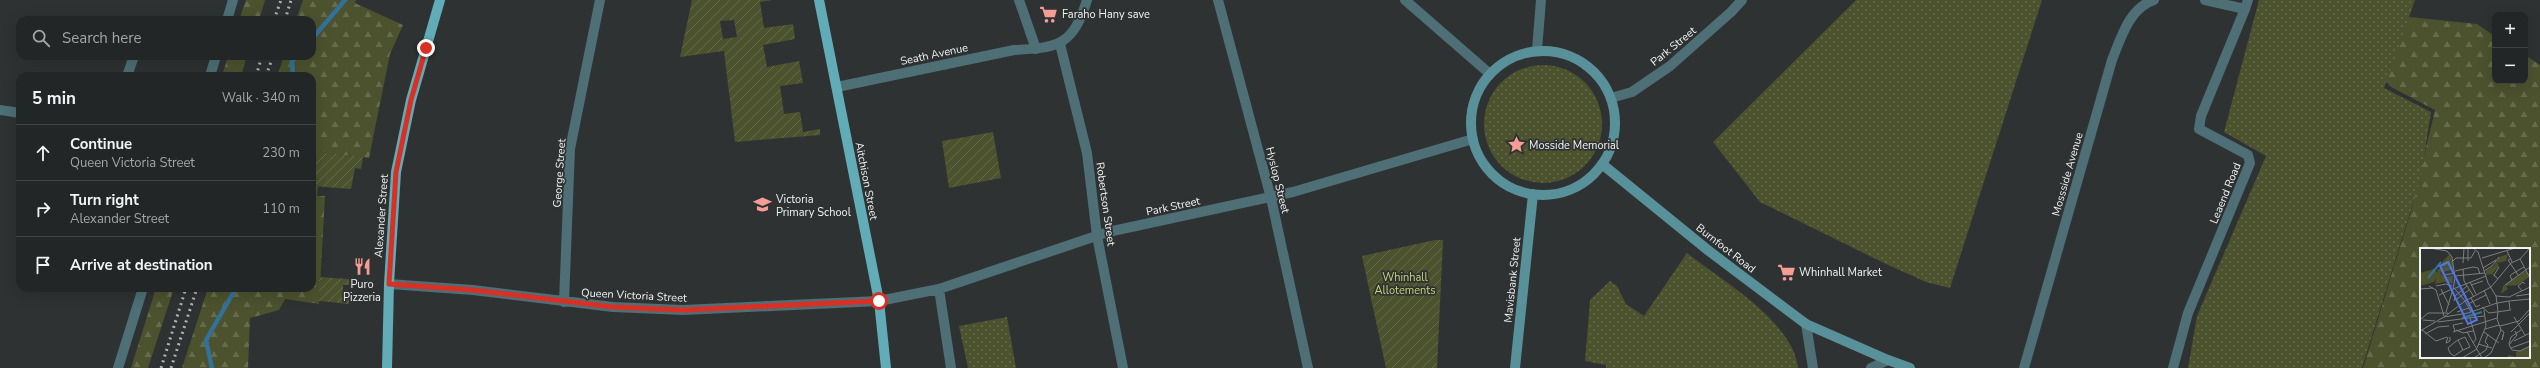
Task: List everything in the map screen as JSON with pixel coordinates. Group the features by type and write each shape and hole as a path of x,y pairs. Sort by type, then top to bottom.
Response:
{"main road":[{"name":"Alexander Street","path":"387,368 389,284 396,172 411,100 440,0"},
{"name":"Aitchison Street","path":"819,0 879,301 886,368"}],"street":[{"path":"228,16 233,0"},
{"name":"George Street","path":"564,302 570,149 600,0"},
{"path":"1019,0 1036,49 1060,44 1080,22 1087,0"},
{"name":"Hyslop Street","path":"1218,0 1270,198 1308,368"},
{"path":"1405,0 1490,74"},
{"path":"1537,50 1542,0"},
{"name":"Park Street","path":"1611,98 1632,92 1670,66 1731,12 1742,0"},
{"name":"Mossside Avenue","path":"2024,368 2112,60 2125,27 2137,11 2154,0"},
{"path":"2205,0 2246,5"},
{"name":"Leaend Road","path":"2173,368 2188,313 2250,163 2248,156 2199,129 2201,116 2246,5"},
{"name":"Robertson Street","path":"1060,44 1087,153 1098,236 1123,368"},
{"name":"Seath Avenue","path":"837,87 1014,50 1036,49"},
{"path":"1537,50 1567,54 1586,64 1600,79 1611,98 1615,127 1613,140 1602,164 1586,180 1566,191 1533,194 1517,190 1493,175 1477,153 1473,140 1471,120 1476,95 1490,74 1503,62 1520,54 1537,50"},
{"path":"128,72 133,60"},
{"path":"211,72 215,60"},
{"path":"0,110 16,112"},
{"name":"Park Street","path":"879,301 938,289 1098,236 1270,198 1473,140"},
{"name":"Burnfoot Road","path":"1602,164 1709,251 1806,324 1842,341 1910,368"},
{"name":"Mavisbank Street","path":"1515,368 1533,194"},
{"name":"Queen Victoria Street","path":"389,284 473,290 613,307 683,310 879,301"},
{"path":"938,289 951,368"},
{"path":"118,368 143,292"},
{"path":"1806,324 1813,368"},
{"path":"1871,368 1888,360"}],"green space":[{"path":"246,0 265,0 260,16 240,16"},
{"path":"303,0 356,0 355,3 403,25 390,54 369,158 320,152 316,160 316,72 278,72 283,60 316,60 316,16 297,16"},
{"path":"692,0 772,0 760,2 764,28 793,24 795,39 763,45 767,67 799,61 803,83 780,86 784,114 800,112 803,132 820,129 820,135 735,142 724,51 680,57","holes":["734,20 737,37 723,39 720,21"]},
{"path":"1856,0 2042,0 1950,288 1926,282 1886,264 1760,202 1713,142"},
{"path":"2259,0 2415,0 2384,88 2431,112 2421,177 2362,368 2188,368 2197,316 2266,156 2224,132"},
{"path":"2313,7 2477,24 2492,34 2492,84 2528,84 2528,57 2540,65 2540,368 2363,368 2411,211 2435,110 2391,87"},
{"path":"227,60 246,60 242,72 223,72"},
{"path":"1543,65 1555,66 1566,70 1585,82 1597,101 1601,112 1601,136 1597,147 1585,166 1566,178 1555,182 1543,183 1531,182 1520,178 1501,166 1489,147 1485,136 1484,124 1485,112 1489,101 1501,82 1520,70 1531,66"},
{"path":"993,132 1001,178 949,188 942,141"},
{"path":"320,152 363,157 361,169 355,168 351,189 316,186 316,160"},
{"path":"316,186 318,186 317,196 325,196 319,304 285,299 279,310 250,318 248,368 182,368 207,292 316,292"},
{"name":"Whinhall Allotements","path":"1435,240 1443,240 1437,368 1386,368 1362,256"},
{"path":"1687,253 1754,303 1770,319 1784,334 1793,351 1798,368 1606,368 1606,365 1585,361 1590,300 1610,281 1617,286 1626,304 1644,316"},
{"path":"319,277 349,279 349,285 343,285 343,295 349,296 349,304 319,301"},
{"path":"155,292 173,292 148,368 131,368"},
{"path":"1007,317 1016,368 968,368 959,326"}],"waterway":[{"path":"316,34 345,0"},
{"path":"293,60 293,72"},
{"path":"212,368 206,340 234,292"}],"railway":[{"path":"275,16 281,0"},
{"path":"286,16 291,0"},
{"path":"257,72 261,60"},
{"path":"267,72 272,60"},
{"path":"161,368 185,292"},
{"path":"171,368 196,292"}],"place":[{"name":"Faraho Hany save","path":"1049,14"},
{"name":"Mosside Memorial","path":"1516,145"},
{"name":"Victoria Primary School","path":"763,205"},
{"name":"Puro Pizzeria","path":"362,266"},
{"name":"Whinhall Market","path":"1786,272"}],"route":[{"path":"426,48 411,100 396,172 389,284 473,290 613,307 683,310 790,305 838,305 879,301"}]}
